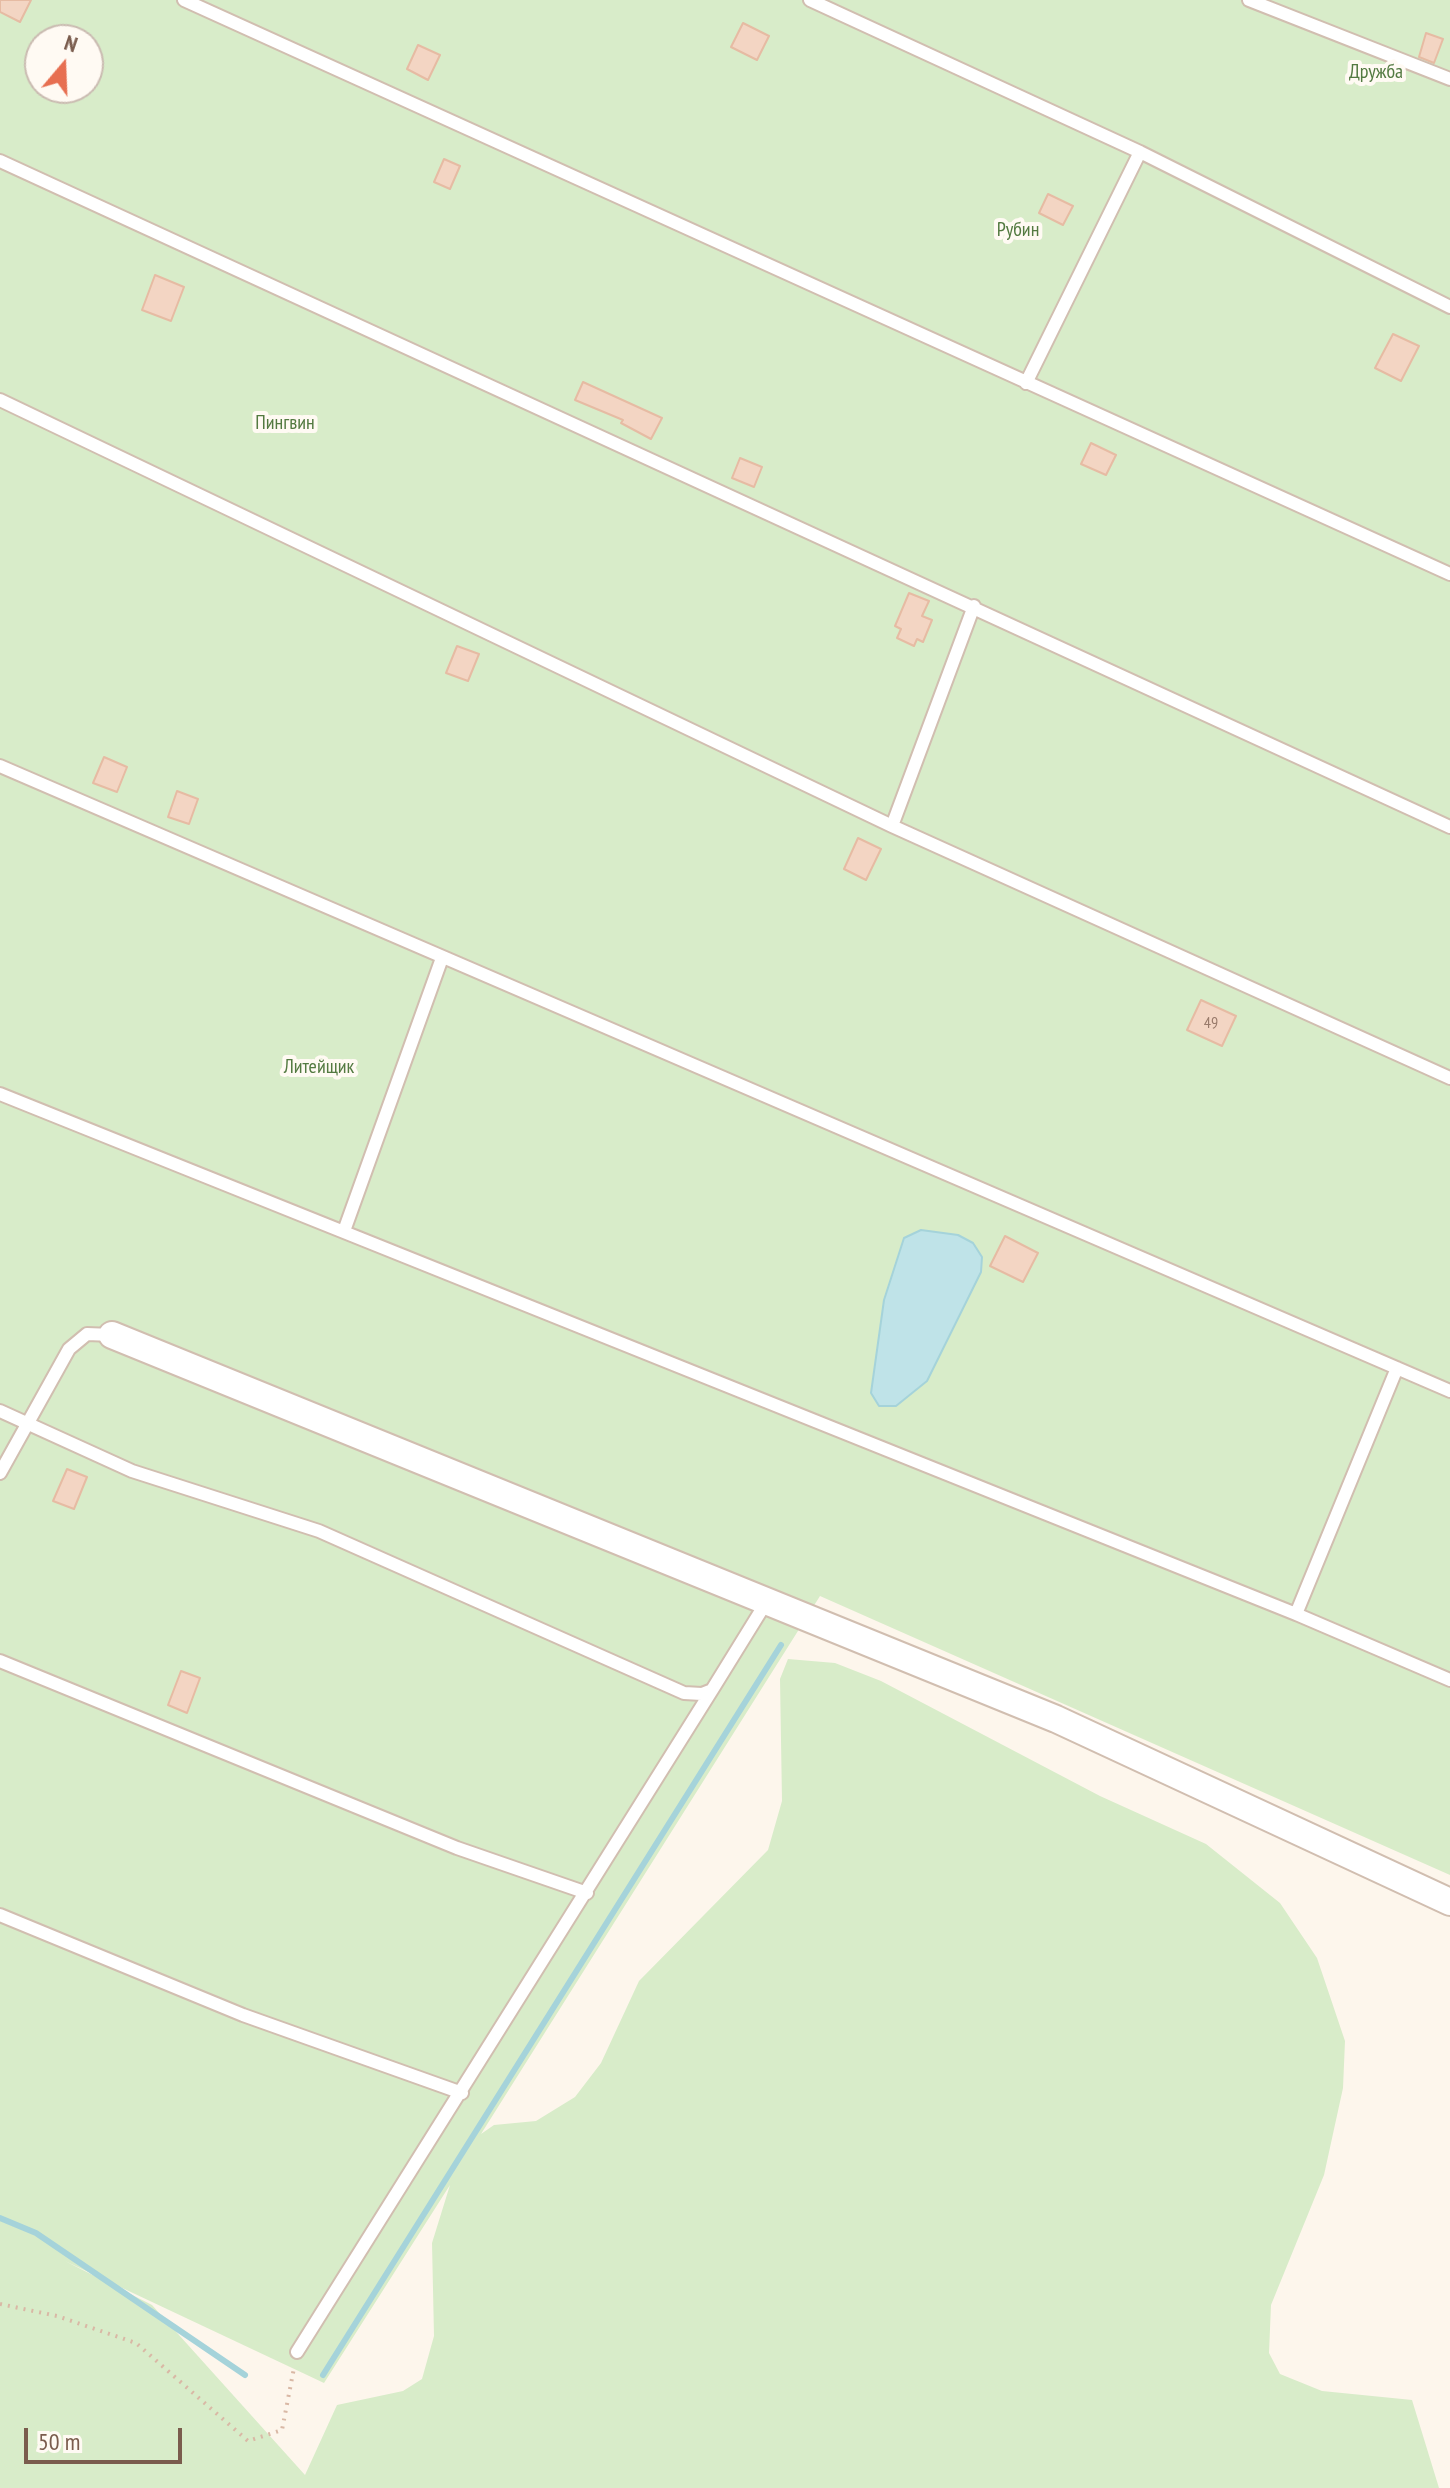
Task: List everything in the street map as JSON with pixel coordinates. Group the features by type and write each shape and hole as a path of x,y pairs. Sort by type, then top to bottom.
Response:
{"street":[{"path":"112,1335 1056,1719 1450,1902"}],"lane":[{"path":"184,0 1450,574"},
{"path":"810,0 1140,152 1450,307"},
{"path":"1249,0 1450,79"},
{"path":"1026,383 1140,152"},
{"path":"1,163 974,606 1450,827"},
{"path":"0,400 892,826 1450,1078"},
{"path":"892,826 974,606"},
{"path":"0,766 1450,1391"},
{"path":"344,1231 442,958"},
{"path":"0,1094 1296,1614 1450,1680"},
{"path":"0,1473 26,1421 69,1349 87,1334 112,1335"},
{"path":"1296,1614 1397,1368"},
{"path":"0,1411 132,1471 319,1531 684,1693 702,1694 712,1690"},
{"path":"297,2352 462,2093 767,1601"},
{"path":"0,1661 457,1848 587,1893"},
{"path":"0,1915 243,2015 462,2093"}],"path":[{"path":"0,2304 57,2316 136,2343 248,2441 282,2430 297,2352"}],"green space":[{"path":"0,0 1450,0 1450,1875 820,1596 481,2134 494,2125 536,2121 575,2097 601,2063 639,1981 768,1850 782,1801 780,1679 788,1659 835,1663 881,1681 1100,1796 1206,1844 1280,1903 1317,1958 1345,2041 1343,2088 1324,2175 1271,2305 1269,2353 1280,2374 1322,2391 1412,2400 1439,2488 0,2488","holes":["450,2185 432,2243 434,2336 422,2379 403,2391 337,2405 305,2475 152,2305 65,2261 324,2383"]}],"water":[{"path":"921,1230 958,1235 973,1243 982,1257 981,1272 927,1381 896,1406 879,1406 871,1393 884,1300 904,1238"}],"building":[{"path":"0,0 31,0 20,22 0,12"},
{"path":"743,23 769,36 757,60 731,47"},
{"path":"1426,33 1443,39 1434,63 1419,57"},
{"path":"418,45 440,55 428,80 407,69"},
{"path":"444,159 460,166 450,189 434,182"},
{"path":"1048,194 1073,206 1063,225 1039,213"},
{"path":"155,275 184,287 171,321 142,310"},
{"path":"1393,334 1419,346 1401,381 1375,368"},
{"path":"583,382 662,418 651,439 621,423 623,420 575,400"},
{"path":"1091,443 1116,455 1106,475 1081,464"},
{"path":"740,458 762,467 754,487 732,478"},
{"path":"909,593 929,601 922,616 932,620 923,642 917,639 914,646 897,638 901,629 895,626"},
{"path":"457,646 479,654 468,681 446,673"},
{"path":"104,757 127,767 117,792 93,783"},
{"path":"177,791 198,799 189,824 168,817"},
{"path":"858,838 881,849 866,880 844,869"},
{"path":"1201,1000 1236,1016 1222,1046 1187,1030"},
{"path":"1005,1236 1038,1253 1023,1282 990,1266"},
{"path":"67,1469 87,1477 74,1509 53,1501"},
{"path":"181,1671 200,1678 187,1713 168,1705"}],"waterway":[{"path":"323,2375 781,1645"},
{"path":"0,2218 36,2233 245,2375"}],"park label":[{"name":"Дружба","path":"1376,72"},
{"name":"Рубин","path":"1018,230"},
{"name":"Пингвин","path":"285,423"},
{"name":"Литейщик","path":"319,1067"}]}
